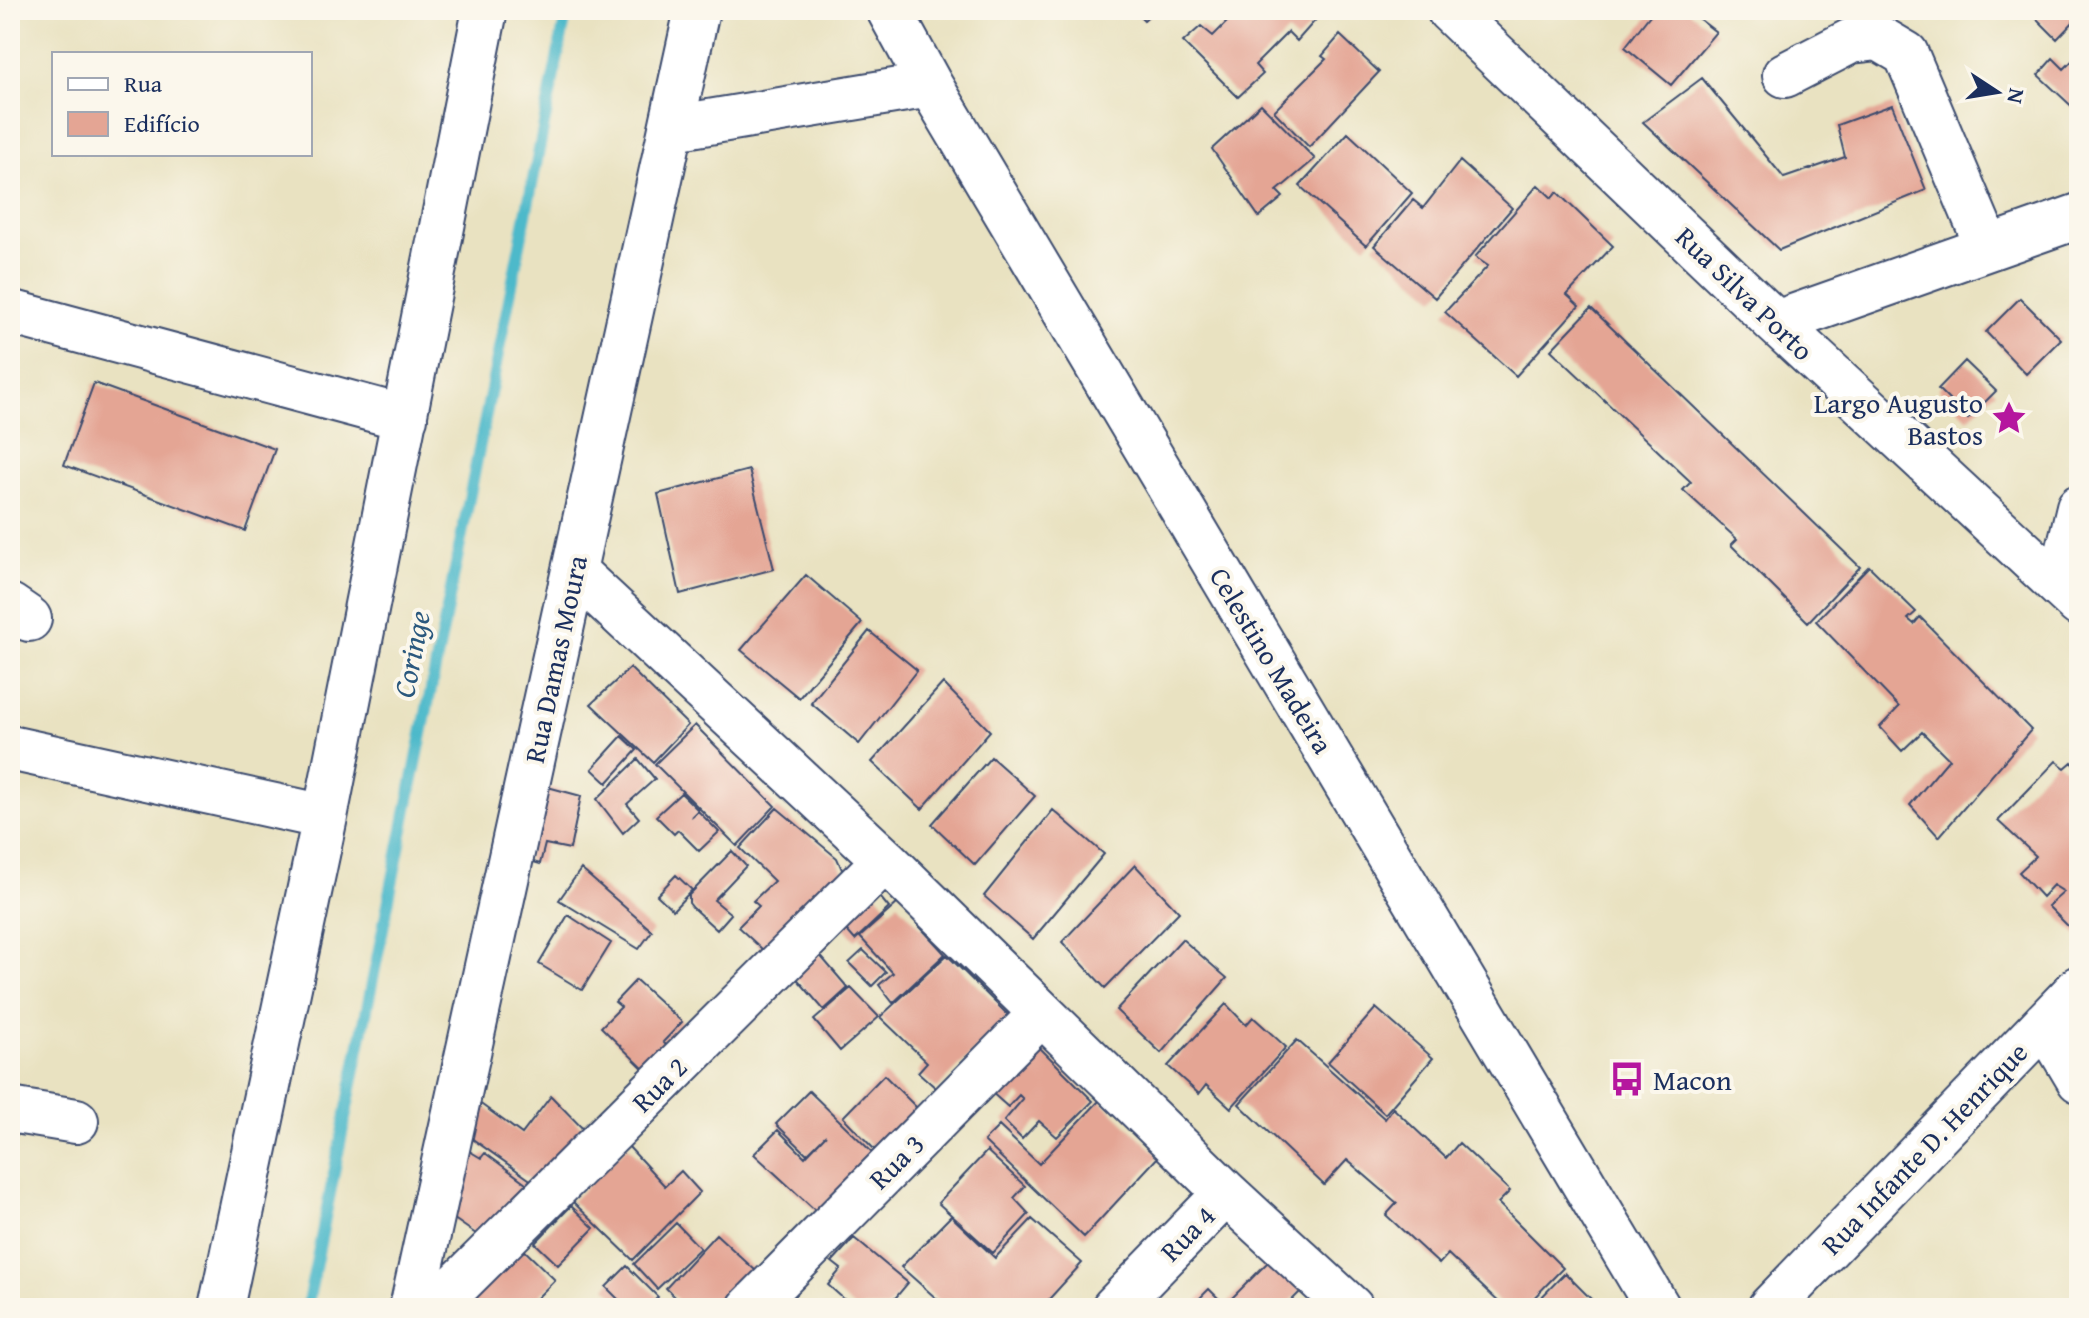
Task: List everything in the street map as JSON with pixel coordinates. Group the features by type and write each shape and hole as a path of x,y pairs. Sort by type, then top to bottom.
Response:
{"street":[{"path":"221,1308 325,817 485,10"},
{"name":"Rua Damas Moura","path":"419,1308 574,571 697,10"},
{"name":"Celestino Madeira","path":"889,10 930,85 1658,1308"},
{"name":"Rua Silva Porto","path":"1449,10 1776,323 2069,595"},
{"path":"1785,75 1851,41 1879,38 1906,54 1988,248"},
{"path":"673,128 930,85"},
{"path":"1776,323 2079,216"},
{"path":"17,324 405,418"},
{"path":"2069,595 2079,507"},
{"path":"574,571 885,860 1226,1193 1351,1308"},
{"path":"10,748 325,817"},
{"name":"Rua 2","path":"419,1308 885,860"},
{"name":"Rua Infante D. Henrique","path":"1770,1308 2079,988"},
{"name":"Rua 3","path":"750,1308 1041,1014"},
{"path":"2045,1023 2079,1080"},
{"path":"10,1110 76,1121"},
{"name":"Rua 4","path":"1114,1308 1226,1193"}],"building":[{"path":"1134,10 1155,10 1144,20"},
{"path":"1239,10 1313,10 1319,16 1297,41 1288,32 1255,65 1263,74 1238,97 1183,42 1201,26 1213,36"},
{"path":"1654,10 1692,10 1690,12 1716,32 1671,85 1625,47"},
{"path":"2028,10 2079,10 2079,16 2057,39"},
{"path":"1340,35 1379,72 1309,147 1274,111 1326,59 1322,56"},
{"path":"2079,54 2079,113 2038,75 2053,58 2064,69"},
{"path":"1702,78 1784,178 1845,157 1837,125 1892,105 1926,190 1779,250 1643,122"},
{"path":"1261,104 1315,159 1277,191 1283,197 1259,217 1212,149"},
{"path":"1348,133 1412,193 1366,246 1300,186"},
{"path":"1460,161 1512,208 1435,298 1374,246 1413,200 1423,208"},
{"path":"1538,185 1552,198 1557,192 1613,246 1567,295 1579,306 1516,376 1445,312 1488,266 1475,257"},
{"path":"2020,298 2061,339 2026,374 1986,332"},
{"path":"1591,308 1860,567 1808,622 1731,545 1737,539 1683,490 1691,482 1551,350"},
{"path":"1965,361 1996,391 1968,419 1938,389"},
{"path":"94,383 275,449 245,531 64,465"},
{"path":"749,470 774,569 680,594 658,494"},
{"path":"1869,566 1916,612 1908,619 1914,624 1920,617 2031,730 1939,837 1910,805 1949,759 1922,732 1902,751 1880,727 1899,707 1816,621"},
{"path":"806,575 862,623 799,698 741,650"},
{"path":"869,631 917,670 859,744 811,703"},
{"path":"630,668 688,725 653,762 591,704"},
{"path":"943,683 990,731 922,809 872,762"},
{"path":"695,725 775,806 737,846 655,764"},
{"path":"622,736 637,750 607,783 592,769"},
{"path":"991,757 1035,796 975,865 932,824"},
{"path":"638,759 655,779 627,804 639,818 623,833 597,799"},
{"path":"2056,761 2065,768 2072,762 2079,770 2079,937 2048,906 2064,892 2053,885 2042,897 2019,872 2036,856 1998,821"},
{"path":"544,786 581,796 570,849 545,844 540,864 527,860"},
{"path":"681,793 698,810 691,817 698,811 719,832 699,851 678,830 674,834 656,816"},
{"path":"777,808 837,858 844,874 775,961 738,927 759,906 753,901 774,881 740,848"},
{"path":"1053,810 1104,854 1033,939 984,896"},
{"path":"732,851 746,866 714,900 731,914 717,930 689,903 689,895"},
{"path":"1135,865 1179,912 1105,988 1062,942"},
{"path":"581,869 652,931 639,949 559,900"},
{"path":"676,875 692,890 673,910 657,895"},
{"path":"876,892 889,908 855,940 841,924"},
{"path":"898,903 945,954 893,1003 879,985 893,973 860,937"},
{"path":"568,915 611,943 582,990 539,964"},
{"path":"1182,939 1227,978 1161,1053 1116,1010"},
{"path":"863,950 886,972 872,986 849,963"},
{"path":"818,953 848,988 824,1010 793,974"},
{"path":"947,955 1009,1016 937,1089 918,1072 927,1062 880,1017"},
{"path":"636,980 682,1022 663,1042 674,1053 651,1076 601,1027 621,1007 615,1002"},
{"path":"851,988 879,1017 840,1051 814,1020"},
{"path":"1226,1004 1246,1025 1253,1017 1286,1047 1231,1108 1206,1085 1199,1094 1168,1066"},
{"path":"1376,1008 1433,1058 1385,1114 1328,1062"},
{"path":"1297,1040 1385,1119 1393,1108 1446,1158 1459,1143 1510,1191 1498,1203 1563,1268 1524,1308 1505,1308 1448,1254 1439,1264 1386,1215 1397,1203 1347,1160 1324,1185 1239,1104"},
{"path":"1036,1044 1093,1101 1057,1137 1039,1121 1022,1139 1004,1121 1023,1099 1019,1095 1008,1107 990,1091"},
{"path":"884,1075 918,1109 876,1151 843,1117"},
{"path":"809,1091 874,1154 817,1212 754,1154 778,1130 805,1157 826,1135 807,1154 776,1124"},
{"path":"551,1096 589,1135 543,1189 460,1130 471,1097 522,1134"},
{"path":"1100,1100 1159,1156 1084,1237 984,1141 999,1126 1039,1164"},
{"path":"628,1146 665,1186 681,1171 700,1192 633,1260 572,1201"},
{"path":"466,1149 481,1158 485,1153 534,1189 486,1241 437,1207"},
{"path":"987,1151 1025,1186 1014,1198 1029,1214 993,1253 938,1203"},
{"path":"571,1206 594,1228 558,1265 535,1243"},
{"path":"951,1216 995,1258 1032,1219 1082,1263 1041,1308 947,1308 901,1267"},
{"path":"676,1223 700,1248 657,1289 634,1264"},
{"path":"716,1234 756,1271 723,1308 686,1308 666,1288"},
{"path":"854,1238 908,1283 887,1308 854,1308 828,1285 841,1269 832,1262"},
{"path":"519,1245 555,1280 527,1308 467,1308 461,1303"},
{"path":"1272,1258 1302,1290 1284,1308 1192,1306 1209,1289 1225,1305"},
{"path":"627,1266 658,1297 648,1308 627,1308 606,1287"},
{"path":"1565,1273 1594,1302 1588,1308 1531,1308"}],"waterway":[{"name":"Coringe","path":"307,1308 567,10"}],"place":[{"name":"Largo Augusto Bastos","path":"2009,418"},
{"name":"Macon","path":"1627,1079"}]}
